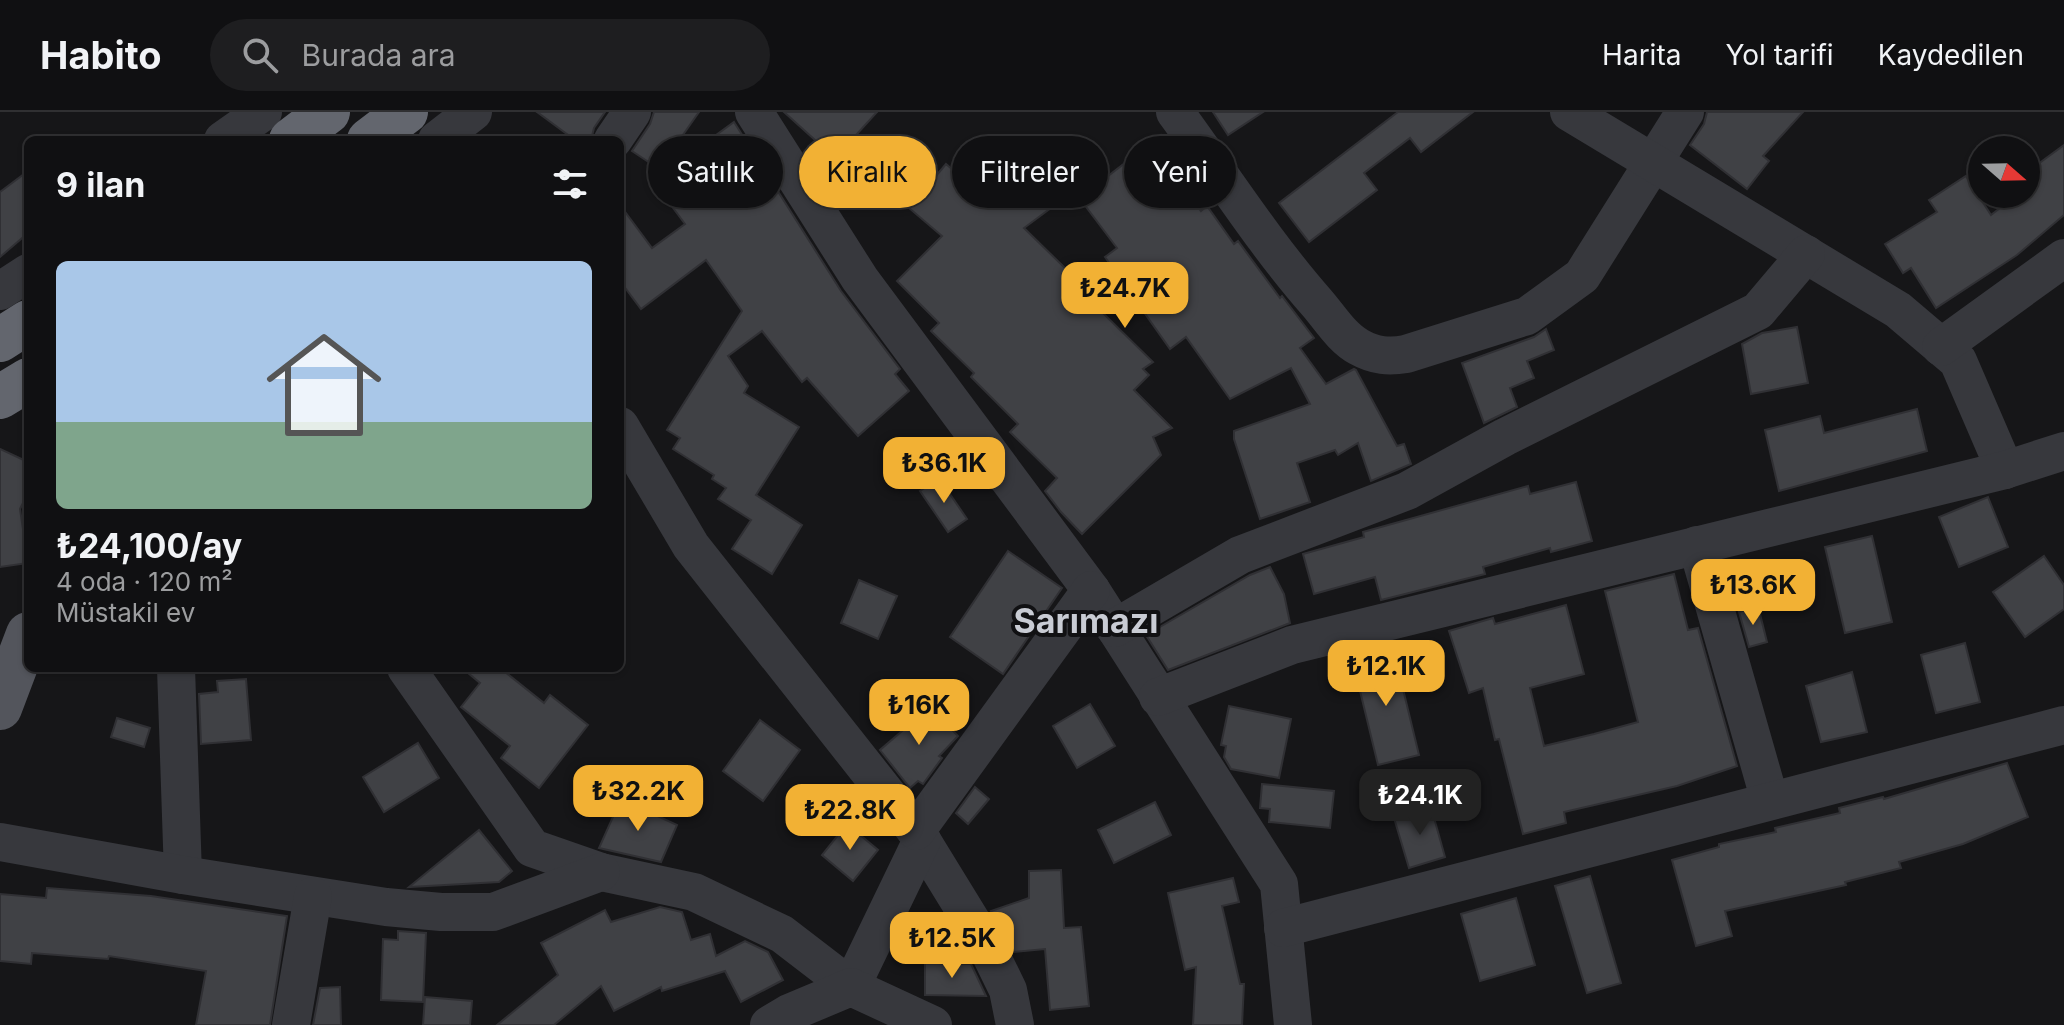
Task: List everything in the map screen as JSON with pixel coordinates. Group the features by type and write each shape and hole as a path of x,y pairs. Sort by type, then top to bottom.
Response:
{"highway":[{"path":"296,136 328,112"},
{"path":"374,136 406,112"},
{"path":"0,340 24,325"},
{"path":"0,397 24,382"}],"main road":[{"path":"0,708 24,645"}],"street":[{"path":"229,136 263,112"},
{"path":"442,136 473,112"},
{"path":"616,136 632,112"},
{"path":"754,112 860,279 1091,590 1279,884 1293,1025"},
{"path":"1175,112 1291,273 1341,332 1356,346 1372,354 1389,357 1527,316 1582,276 1685,112"},
{"path":"1569,112 1898,310 1958,361 2005,470"},
{"path":"1115,628 1240,555 1407,491 1505,437 1758,311 1806,254"},
{"path":"1941,347 2064,258"},
{"path":"0,291 24,276"},
{"path":"624,433 691,546 919,836 986,945 1008,990 1015,1025"},
{"path":"1158,697 1292,645 2005,470 2064,451"},
{"path":"1697,545 1770,801"},
{"path":"769,1025 789,1013 851,987 919,836 1091,590"},
{"path":"176,672 183,875"},
{"path":"409,672 532,848 601,872 694,892 782,934 851,987 933,1025"},
{"path":"1283,928 2064,725"},
{"path":"0,842 183,875 414,910 493,912 601,872"},
{"path":"291,1025 313,896"}],"building":[{"path":"537,112 605,112 592,136 570,136"},
{"path":"654,112 699,112 682,136 648,136 648,162 632,151 650,124"},
{"path":"784,112 877,112 855,136 811,136"},
{"path":"1213,112 1263,112 1228,135"},
{"path":"1398,112 1473,112 1421,152 1410,138 1364,173 1377,190 1309,242 1279,203"},
{"path":"1707,112 1803,112 1763,156 1769,161 1747,189 1690,145 1704,124"},
{"path":"734,122 743,136 715,136"},
{"path":"2064,145 2064,215 2017,255 1936,308 1911,268 1903,273 1885,244 1937,212 1929,200 1966,176 1968,208 1987,208 1991,215 2000,208 2040,208 2040,163"},
{"path":"946,164 952,169 952,208 1051,208 1024,228 1067,270 1063,274 1153,362 1143,369 1149,375 1134,390 1172,428 1153,437 1161,455 1082,534 1045,491 1057,478 1010,432 1018,424 971,377 974,373 931,331 939,323 897,281 942,236 909,208 936,208 936,176"},
{"path":"1124,164 1124,208 1199,208 1201,211 1208,208 1234,244 1238,241 1314,338 1300,348 1326,384 1356,370 1397,446 1404,444 1411,464 1371,481 1358,443 1338,455 1335,450 1297,463 1310,502 1260,519 1234,431 1310,404 1291,368 1230,399 1186,337 1170,349 1105,257 1117,248 1087,208 1108,208 1108,176"},
{"path":"24,174 24,236 0,257 0,192"},
{"path":"783,199 841,291 900,369 895,374 909,391 858,436 807,378 802,382 762,331 728,356 748,386 744,393 799,427 756,495 802,525 772,574 732,549 751,520 718,499 726,488 712,479 714,475 673,449 680,438 667,430 742,311 706,260 641,309 624,286 624,210 652,248 685,224 673,208 783,208"},
{"path":"1797,327 1808,383 1751,394 1742,344 1762,333"},
{"path":"1546,329 1554,350 1527,361 1534,378 1510,388 1517,407 1484,423 1462,363 1534,337"},
{"path":"1917,409 1927,451 1779,491 1765,430 1820,416 1824,433"},
{"path":"0,449 24,460 24,501 20,509 24,564 0,567"},
{"path":"939,478 967,519 948,532 920,491"},
{"path":"1576,482 1592,541 1551,552 1550,548 1483,567 1485,574 1381,600 1375,577 1314,594 1303,554 1364,537 1363,532 1528,486 1530,494"},
{"path":"1988,497 2008,547 1959,567 1939,517"},
{"path":"1872,536 1892,622 1845,633 1825,547"},
{"path":"1008,551 1062,588 1003,674 950,637"},
{"path":"2044,556 2064,585 2064,609 2025,637 1993,592"},
{"path":"1270,567 1284,594 1290,623 1168,670 1146,635 1250,575"},
{"path":"1674,574 1688,630 1698,628 1737,766 1677,786 1564,812 1566,823 1523,834 1483,688 1469,693 1449,631 1493,618 1495,624 1566,605 1584,674 1530,688 1544,746 1594,734 1638,722 1605,591"},
{"path":"859,580 897,596 878,639 841,623"},
{"path":"1758,606 1767,642 1749,647 1739,612"},
{"path":"1965,643 1980,702 1936,713 1921,655"},
{"path":"1394,652 1419,755 1378,765 1353,662"},
{"path":"467,672 505,672 544,703 550,695 588,725 539,788 501,758 510,746 461,707 480,683"},
{"path":"1852,672 1867,732 1821,742 1806,686"},
{"path":"246,679 251,740 201,744 199,694 218,692 217,681"},
{"path":"1090,704 1115,746 1077,768 1053,726"},
{"path":"1229,706 1291,719 1279,778 1231,769 1224,757 1226,746 1221,745"},
{"path":"930,707 958,736 939,756 942,758 923,784 918,781 910,788 880,750"},
{"path":"117,718 150,728 144,747 111,737"},
{"path":"760,720 800,750 763,801 723,771"},
{"path":"418,743 439,778 384,812 363,777"},
{"path":"2007,763 2028,817 1963,844 1899,862 1901,868 1845,882 1846,885 1725,911 1732,936 1696,946 1672,860 1719,847 1719,844 1776,832 1775,828 1840,813 1839,808 1884,799"},
{"path":"1262,784 1334,791 1330,828 1269,822 1270,809 1260,808"},
{"path":"975,787 989,799 968,824 956,813"},
{"path":"621,799 677,825 661,862 599,848"},
{"path":"1155,802 1171,835 1114,863 1098,830"},
{"path":"1431,807 1445,857 1409,868 1394,818"},
{"path":"847,824 878,850 853,881 822,855"},
{"path":"479,830 512,871 499,882 409,887"},
{"path":"1061,870 1064,928 1081,927 1089,1006 1050,1010 1045,949 1014,952 991,911 1029,898 1029,871"},
{"path":"1590,876 1621,983 1587,993 1555,886"},
{"path":"1233,878 1239,902 1222,906 1240,984 1244,984 1242,1025 1193,1025 1196,967 1185,970 1168,893"},
{"path":"47,888 151,896 287,916 270,1025 196,1025 206,971 109,956 108,959 32,953 31,964 0,961 0,894 46,898"},
{"path":"1516,898 1535,965 1480,981 1461,914"},
{"path":"660,907 682,912 691,940 710,934 716,956 745,941 768,952 783,980 741,1002 725,971 662,991 661,987 614,1011 601,986 554,1025 497,1025 558,975 541,943 605,910 611,922"},
{"path":"398,931 426,933 423,1002 381,1000 383,939 398,940"},
{"path":"925,963 971,964 986,996 925,995"},
{"path":"340,987 341,1025 313,1025 320,988"},
{"path":"425,997 472,1001 470,1025 423,1025"}],"district":[{"name":"Sarımazı","path":"1086,621"}]}
